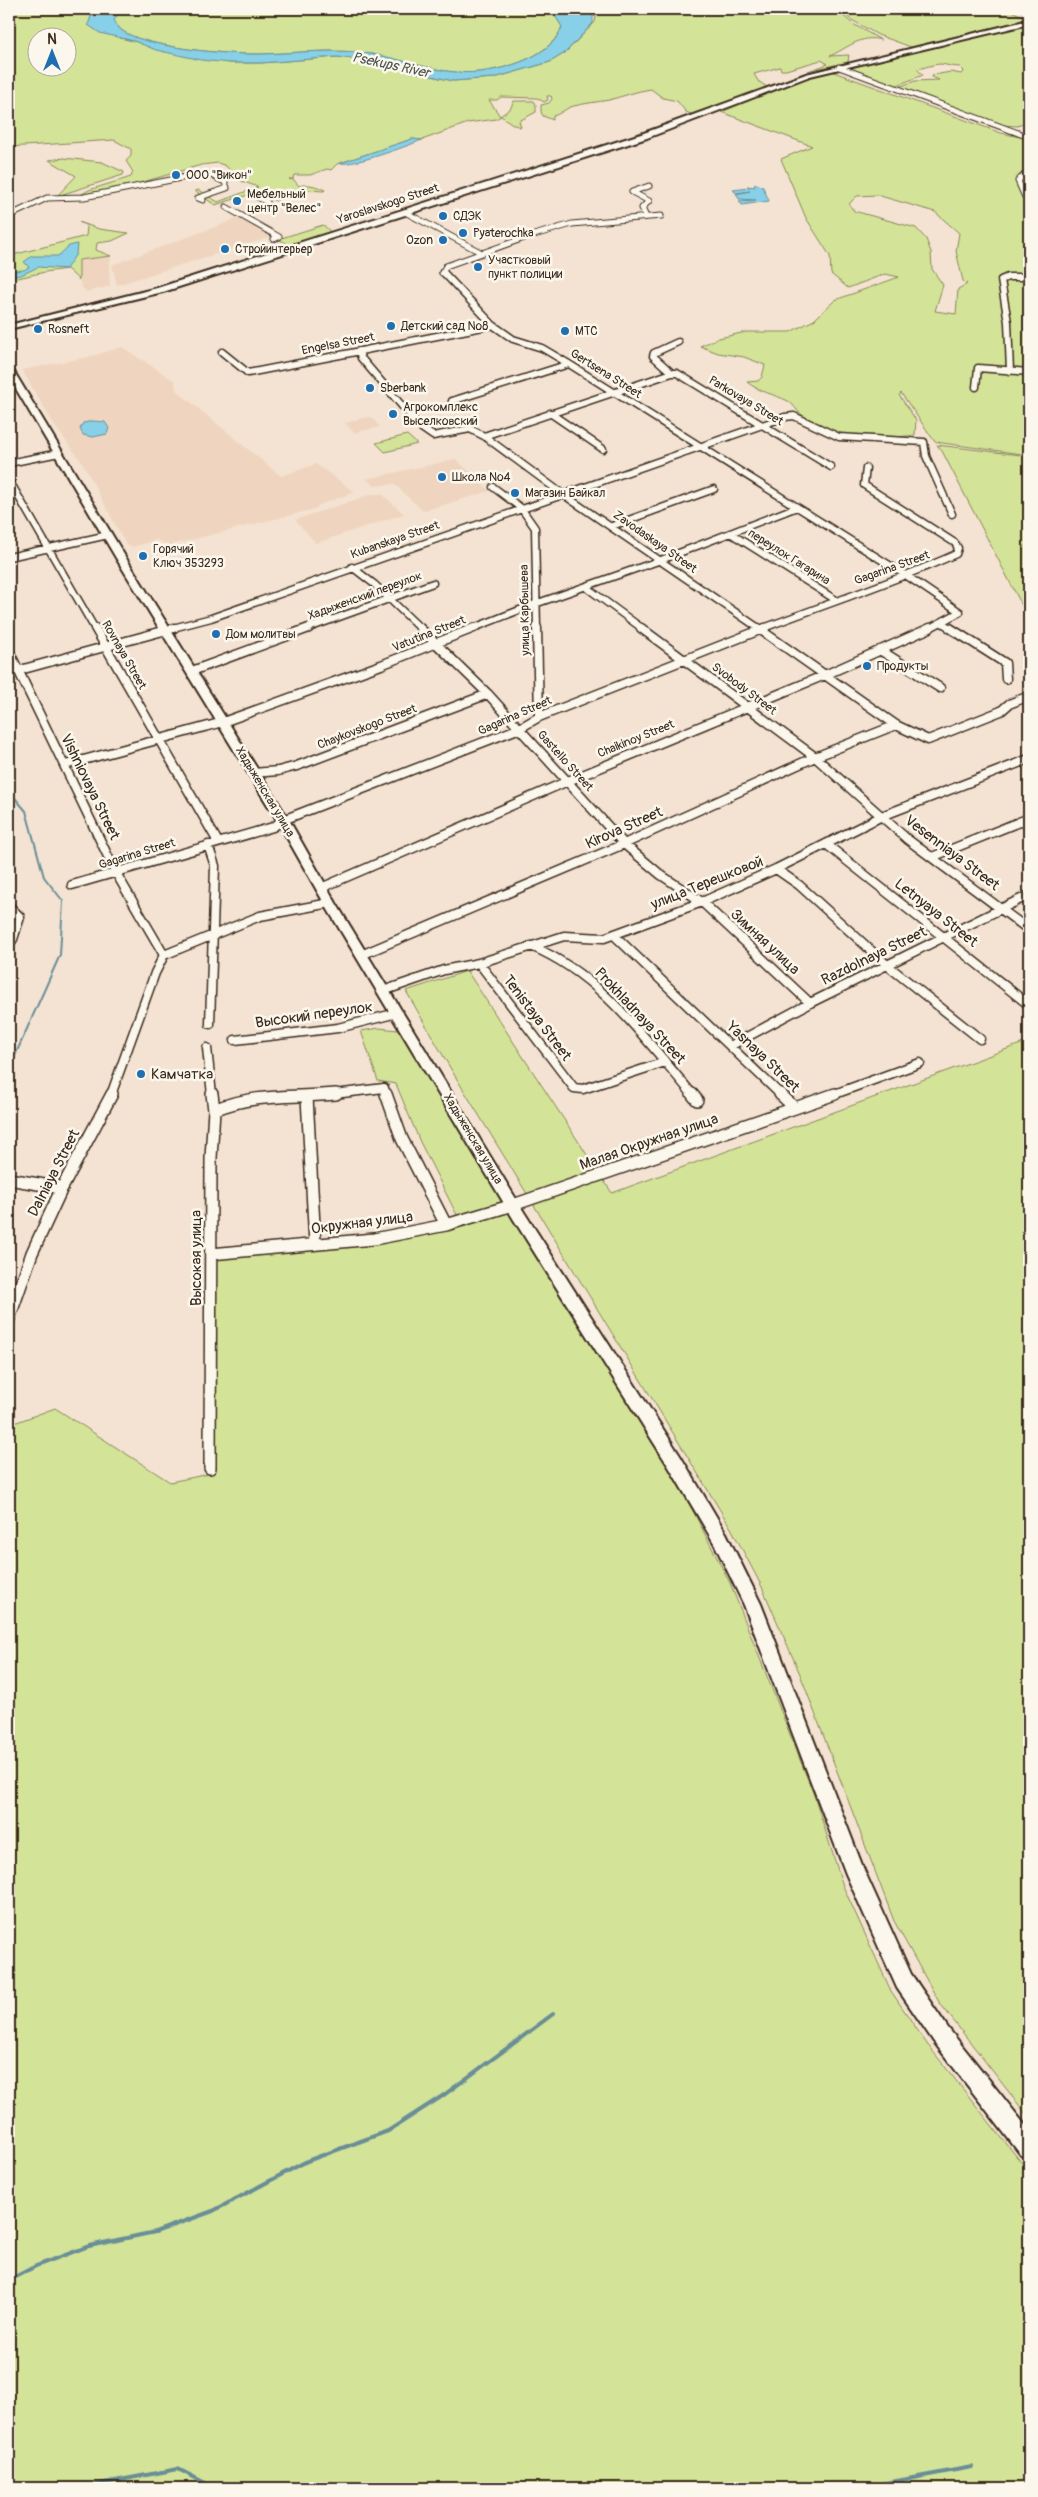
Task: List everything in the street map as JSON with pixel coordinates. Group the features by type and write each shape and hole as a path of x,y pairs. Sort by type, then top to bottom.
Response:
{"main road":[{"name":"Yaroslavskogo Street","path":"9,327 136,298 644,136 770,88 839,67 1029,22"},
{"name":"Хадыженская улица","path":"10,375 283,820 361,955 516,1210 675,1462 732,1561 762,1630 856,1874 904,1981 941,2035 1029,2147"}],"street":[{"path":"839,67 1029,138"},
{"path":"1029,170 1018,181 1025,197 1029,200"},
{"path":"9,216 47,198 84,197 142,184 196,175 211,175 225,182 227,188 198,198 203,200"},
{"path":"646,217 643,206 649,201 632,192 649,186"},
{"path":"256,196 267,202"},
{"path":"226,207 279,237 274,239"},
{"path":"405,212 482,253"},
{"name":"Gertsena Street","path":"661,216 572,224 446,266 442,273 493,325 512,339 542,348 569,364 907,576 960,612"},
{"path":"1010,370 1008,322 1001,280 1008,277 1029,279"},
{"name":"Engelsa Street","path":"222,352 248,373 493,325"},
{"name":"Parkovaya Street","path":"678,342 654,353 653,356 672,373 677,373 764,424 831,467"},
{"name":"Zavodaskaya Street","path":"358,352 361,358 420,427 434,436 470,429 484,436 564,495 612,526 896,725 928,740 992,715 1009,704 1029,696"},
{"path":"452,401 569,364"},
{"path":"976,387 978,368 1029,372"},
{"path":"484,436 672,373"},
{"path":"550,413 604,449"},
{"name":"Kubanskaya Street","path":"9,673 167,632 785,417 794,416 845,438 924,442 926,456 952,514"},
{"path":"9,463 59,453"},
{"name":"Gagarina Street","path":"72,885 208,844 273,827 283,820 520,728 539,717 836,600 907,576 956,554 958,548 955,543 864,485 866,468"},
{"name":"Rovnaya Street","path":"9,480 218,842"},
{"path":"493,487 521,508"},
{"path":"612,526 714,489"},
{"name":"Vatutina Street","path":"65,765 223,722 382,665 535,604 661,560 797,507"},
{"name":"улица Карбышева","path":"521,508 535,528 535,604 539,717"},
{"name":"переулок Гагарина","path":"730,533 836,600"},
{"path":"9,558 108,535"},
{"name":"Gastello Street","path":"352,567 391,600 488,694 624,844 661,875 702,902"},
{"name":"Хадыженский переулок","path":"192,671 391,600 433,583"},
{"name":"Svobody Street","path":"586,587 687,660 815,757 882,816"},
{"name":"Chaikinoy Street","path":"321,888 568,781 825,675 942,623 960,612"},
{"path":"942,623 1005,663 1006,679"},
{"path":"880,650 940,688"},
{"name":"Vishniovaya Street","path":"9,651 116,873 164,955"},
{"name":"Chaykovskogo Street","path":"253,773 278,771 297,766 488,694"},
{"name":"Kirova Street","path":"361,955 624,844 815,757 896,725"},
{"name":"улица Терешковой","path":"383,991 444,970 479,962 564,936 604,938 614,935 702,902 776,869 882,816 1029,759"},
{"name":"Vesenniaya Street","path":"882,816 907,840 1029,930"},
{"path":"932,857 1029,818"},
{"path":"208,844 215,866 210,1024"},
{"name":"Letnyaya Street","path":"826,844 945,936 1029,1005"},
{"path":"776,869 799,885 887,965 980,1039"},
{"name":"Razdolnaya Street","path":"732,1045 810,1003 1029,895"},
{"name":"Зимняя улица","path":"702,902 810,1003"},
{"path":"164,955 260,916 330,903"},
{"path":"9,906 20,917 13,939 9,944"},
{"name":"Yasnaya Street","path":"614,935 732,1045 795,1108 920,1062"},
{"name":"Prokhladnaya Street","path":"530,946 543,950 581,973 662,1056 697,1100"},
{"name":"Dalniaya Street","path":"9,1319 32,1253 62,1188 110,1099 155,974 164,955"},
{"name":"Tenistaya Street","path":"479,962 574,1088 583,1090 665,1062"},
{"name":"Высокий переулок","path":"235,1040 338,1028 376,1021 397,1013"},
{"name":"Высокая улица","path":"207,1048 214,1110 211,1158 210,1468"},
{"path":"214,1110 228,1103 242,1100 307,1097 384,1088 402,1139 446,1225"},
{"path":"307,1097 315,1244"},
{"name":"Малая Окружная улица","path":"516,1210 795,1108"},
{"path":"9,1179 62,1188"},
{"name":"Окружная улица","path":"211,1254 374,1239 516,1210"}],"shaded area":[{"path":"239,218 274,236 117,285 112,265"},
{"path":"111,256 109,266 110,286 87,292 82,288 79,280 79,260"},
{"path":"122,347 175,381 176,390 281,476 316,464 355,492 319,505 315,509 171,545 156,540 133,547 126,545 82,462 56,428 22,370 88,357"},
{"path":"371,417 380,427 354,433 345,423"},
{"path":"456,459 490,491 423,511 394,484 375,486 366,479"},
{"path":"372,494 382,494 404,514 316,543 295,520"}],"green space":[{"path":"9,9 101,9 91,16 120,38 229,63 261,63 337,57 362,60 453,81 494,78 550,62 565,53 595,22 596,17 586,12 585,9 835,9 853,24 881,40 867,39 860,41 830,56 849,55 848,62 808,71 828,64 821,60 786,70 781,70 780,67 754,74 758,81 767,87 693,115 686,112 677,101 663,98 651,89 609,100 571,107 553,116 553,120 543,116 541,112 541,105 549,103 552,99 551,96 547,96 548,100 544,102 537,98 501,97 497,100 489,100 500,116 510,109 514,101 534,101 536,112 519,121 521,127 514,125 501,116 496,119 468,123 422,140 412,139 337,164 331,170 327,169 310,175 294,175 293,179 289,179 294,180 299,186 312,185 325,190 307,190 301,195 284,197 277,201 264,197 273,192 268,189 215,205 195,191 198,190 218,202 258,187 225,175 232,173 226,166 218,163 201,165 133,185 78,196 89,190 131,177 133,172 126,161 131,156 131,149 114,140 9,147"},
{"path":"122,9 551,9 562,26 550,44 530,58 497,69 472,73 442,71 357,52 247,54 209,52 166,46 131,36 120,29 113,20"},
{"path":"839,9 1008,9 1028,19 911,47 878,35 850,19"},
{"path":"1029,24 1029,122 1017,126 1001,125 895,88 915,81 939,80 932,77 933,75 951,72 961,74 964,71 960,67 941,64 917,69 923,75 895,86 847,69"},
{"path":"831,71 1001,133 1029,139 1029,455 935,442 901,393 899,395 916,420 915,435 901,437 856,436 828,429 802,415 788,401 762,391 747,382 758,381 762,377 765,365 744,357 718,353 700,346 719,338 746,332 790,332 814,320 835,300 899,277 885,274 848,288 831,274 830,256 806,218 781,159 812,146 721,112 803,79","holes":["877,195 935,212 959,233 956,251 963,281 967,284 958,289 956,314 935,311 943,285 932,269 931,252 926,239 916,228 854,211 849,204 857,196"]},
{"path":"64,158 102,162 124,172 123,175 57,196 76,176 49,160"},
{"path":"79,222 99,229 129,233 112,241 97,243 96,250 111,256 79,260 79,280 67,269 9,280 9,256 86,236 87,226"},
{"path":"323,225 332,233 290,245 278,239"},
{"path":"407,435 417,444 385,452 376,443"},
{"path":"937,445 1029,456 1029,619 942,451"},
{"path":"467,971 612,1193 1029,1041 1029,2118 939,2002 894,1921 800,1674 762,1587 731,1528 452,1071 406,991"},
{"path":"379,1028 398,1030 425,1066 641,1420 691,1507 730,1583 814,1795 843,1886 891,1991 927,2044 1029,2172 1029,2488 9,2488 9,1425 55,1408 170,1482 214,1473 214,1256 461,1223 420,1142 396,1084 378,1081 361,1031"}],"water":[{"name":"Psekups River","path":"101,9 122,9 114,20 120,29 131,36 167,46 209,52 248,54 357,52 442,70 472,73 508,66 530,58 550,45 562,27 551,9 585,9 586,12 593,15 593,23 565,53 550,62 494,78 453,81 362,60 337,57 261,63 229,63 201,60 156,50 134,41 100,33 88,25 91,16"},
{"path":"412,139 422,140 368,159 340,163"},
{"path":"757,184 763,187 769,201 742,205 739,201 756,200 739,199 736,194 750,191 736,193 733,190 749,188 747,186 755,187 754,185"},
{"path":"77,244 76,254 66,269 38,267 21,275 9,277 9,271 24,270 29,267 24,262 32,256 58,256 69,246"},
{"path":"93,421 105,422 109,428 107,434 93,437 83,435 80,429 83,423"}],"waterway":[{"path":"9,791 26,811 44,877 63,901 60,955 9,1069"},
{"path":"9,2280 36,2266 89,2246 155,2232 213,2211 307,2161 388,2131 444,2095 553,2014"},
{"path":"859,2488 972,2467"},
{"path":"78,2488 178,2469 215,2488"}],"place":[{"name":"ООО \"Викон\"","path":"176,175"},
{"name":"Мебельный центр \"Велес\"","path":"237,201"},
{"name":"СДЭК","path":"443,216"},
{"name":"Pyaterochka","path":"463,233"},
{"name":"Ozon","path":"443,240"},
{"name":"Стройинтерьер","path":"225,249"},
{"name":"Участковый пункт полиции","path":"478,267"},
{"name":"Детский сад №8","path":"391,326"},
{"name":"Rosneft","path":"38,329"},
{"name":"МТС","path":"565,331"},
{"name":"Sberbank","path":"370,388"},
{"name":"Агрокомплекс Выселковский","path":"393,414"},
{"name":"Школа №4","path":"442,477"},
{"name":"Магазин Байкал","path":"515,493"},
{"name":"Горячий Ключ 353293","path":"143,556"},
{"name":"Дом молитвы","path":"216,634"},
{"name":"Продукты","path":"867,666"},
{"name":"Камчатка","path":"141,1074"}]}
